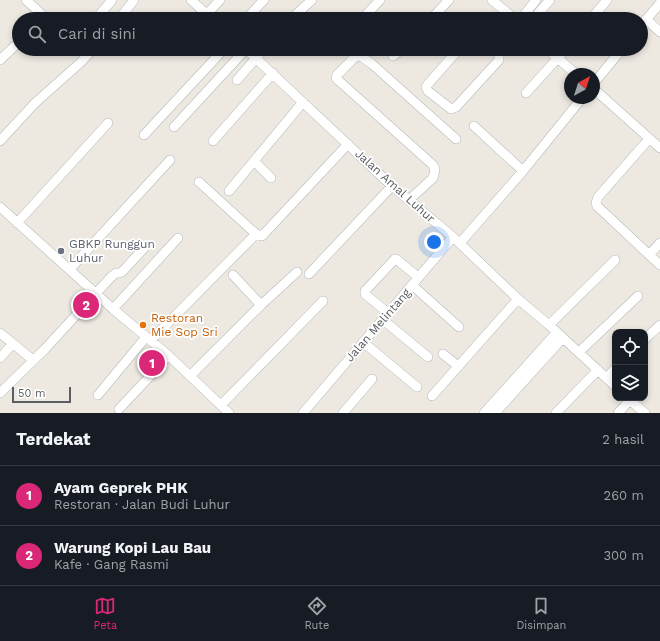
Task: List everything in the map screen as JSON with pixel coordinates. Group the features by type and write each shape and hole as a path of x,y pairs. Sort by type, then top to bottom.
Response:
{"street":[{"path":"26,0 39,12"},
{"path":"102,12 112,0"},
{"path":"125,12 134,0"},
{"path":"191,0 204,12"},
{"path":"213,12 220,0"},
{"path":"253,12 264,0"},
{"path":"299,12 312,0"},
{"path":"369,12 380,0"},
{"path":"438,12 449,0"},
{"path":"526,12 536,0"},
{"path":"539,12 550,0"},
{"path":"597,12 607,0"},
{"path":"498,2 506,12"},
{"path":"648,18 660,3"},
{"path":"648,25 660,32"},
{"path":"0,60 12,49"},
{"path":"0,141 35,103 86,56"},
{"path":"144,135 217,56"},
{"path":"174,127 240,56"},
{"path":"357,56 353,58 336,78 433,165 435,170 433,178 409,200"},
{"path":"360,56 372,64 456,139"},
{"path":"453,56 426,87 428,91 451,109 456,107 499,60 499,56"},
{"path":"555,56 569,68"},
{"path":"526,93 560,56"},
{"path":"600,76 616,56"},
{"path":"237,80 256,58"},
{"name":"Jalan Amal Luhur","path":"256,58 392,186 457,240 518,299 549,325 612,383"},
{"path":"213,141 273,73"},
{"path":"600,94 660,148"},
{"path":"229,191 303,102"},
{"name":"Jalan Melintang","path":"303,413 415,281 457,240 523,171 577,104"},
{"path":"18,223 108,123"},
{"path":"474,126 523,171"},
{"path":"649,138 598,197 596,203 660,265"},
{"path":"199,182 256,234 262,236 348,144"},
{"path":"70,269 170,160"},
{"path":"254,161 271,178"},
{"path":"309,274 392,186"},
{"path":"0,207 168,355 229,413"},
{"path":"98,395 149,339 256,234"},
{"path":"114,309 178,238"},
{"path":"649,255 660,244"},
{"path":"0,393 45,349 111,276 122,272 144,248"},
{"path":"428,357 385,316 365,294 365,291 395,259 459,327"},
{"path":"549,325 615,260"},
{"path":"190,376 261,304 297,272"},
{"path":"233,275 261,304"},
{"path":"578,352 638,296"},
{"path":"432,396 518,299"},
{"path":"221,405 323,301"},
{"path":"648,336 660,325"},
{"path":"0,333 33,360"},
{"path":"484,413 560,335"},
{"path":"495,413 560,335"},
{"path":"363,342 417,387"},
{"path":"0,358 9,348"},
{"path":"443,354 458,366"},
{"path":"119,409 168,355"},
{"path":"556,413 598,370"},
{"path":"606,378 612,372"},
{"path":"342,413 372,379"},
{"path":"618,413 627,401"},
{"path":"631,401 645,413"}],"place":[{"name":"GBKP Runggun Luhur","path":"61,251"},
{"name":"Warung Kopi Lau Bau","path":"86,305"},
{"name":"Restoran Mie Sop Sri","path":"143,325"},
{"name":"Ayam Geprek PHK","path":"152,363"}]}
